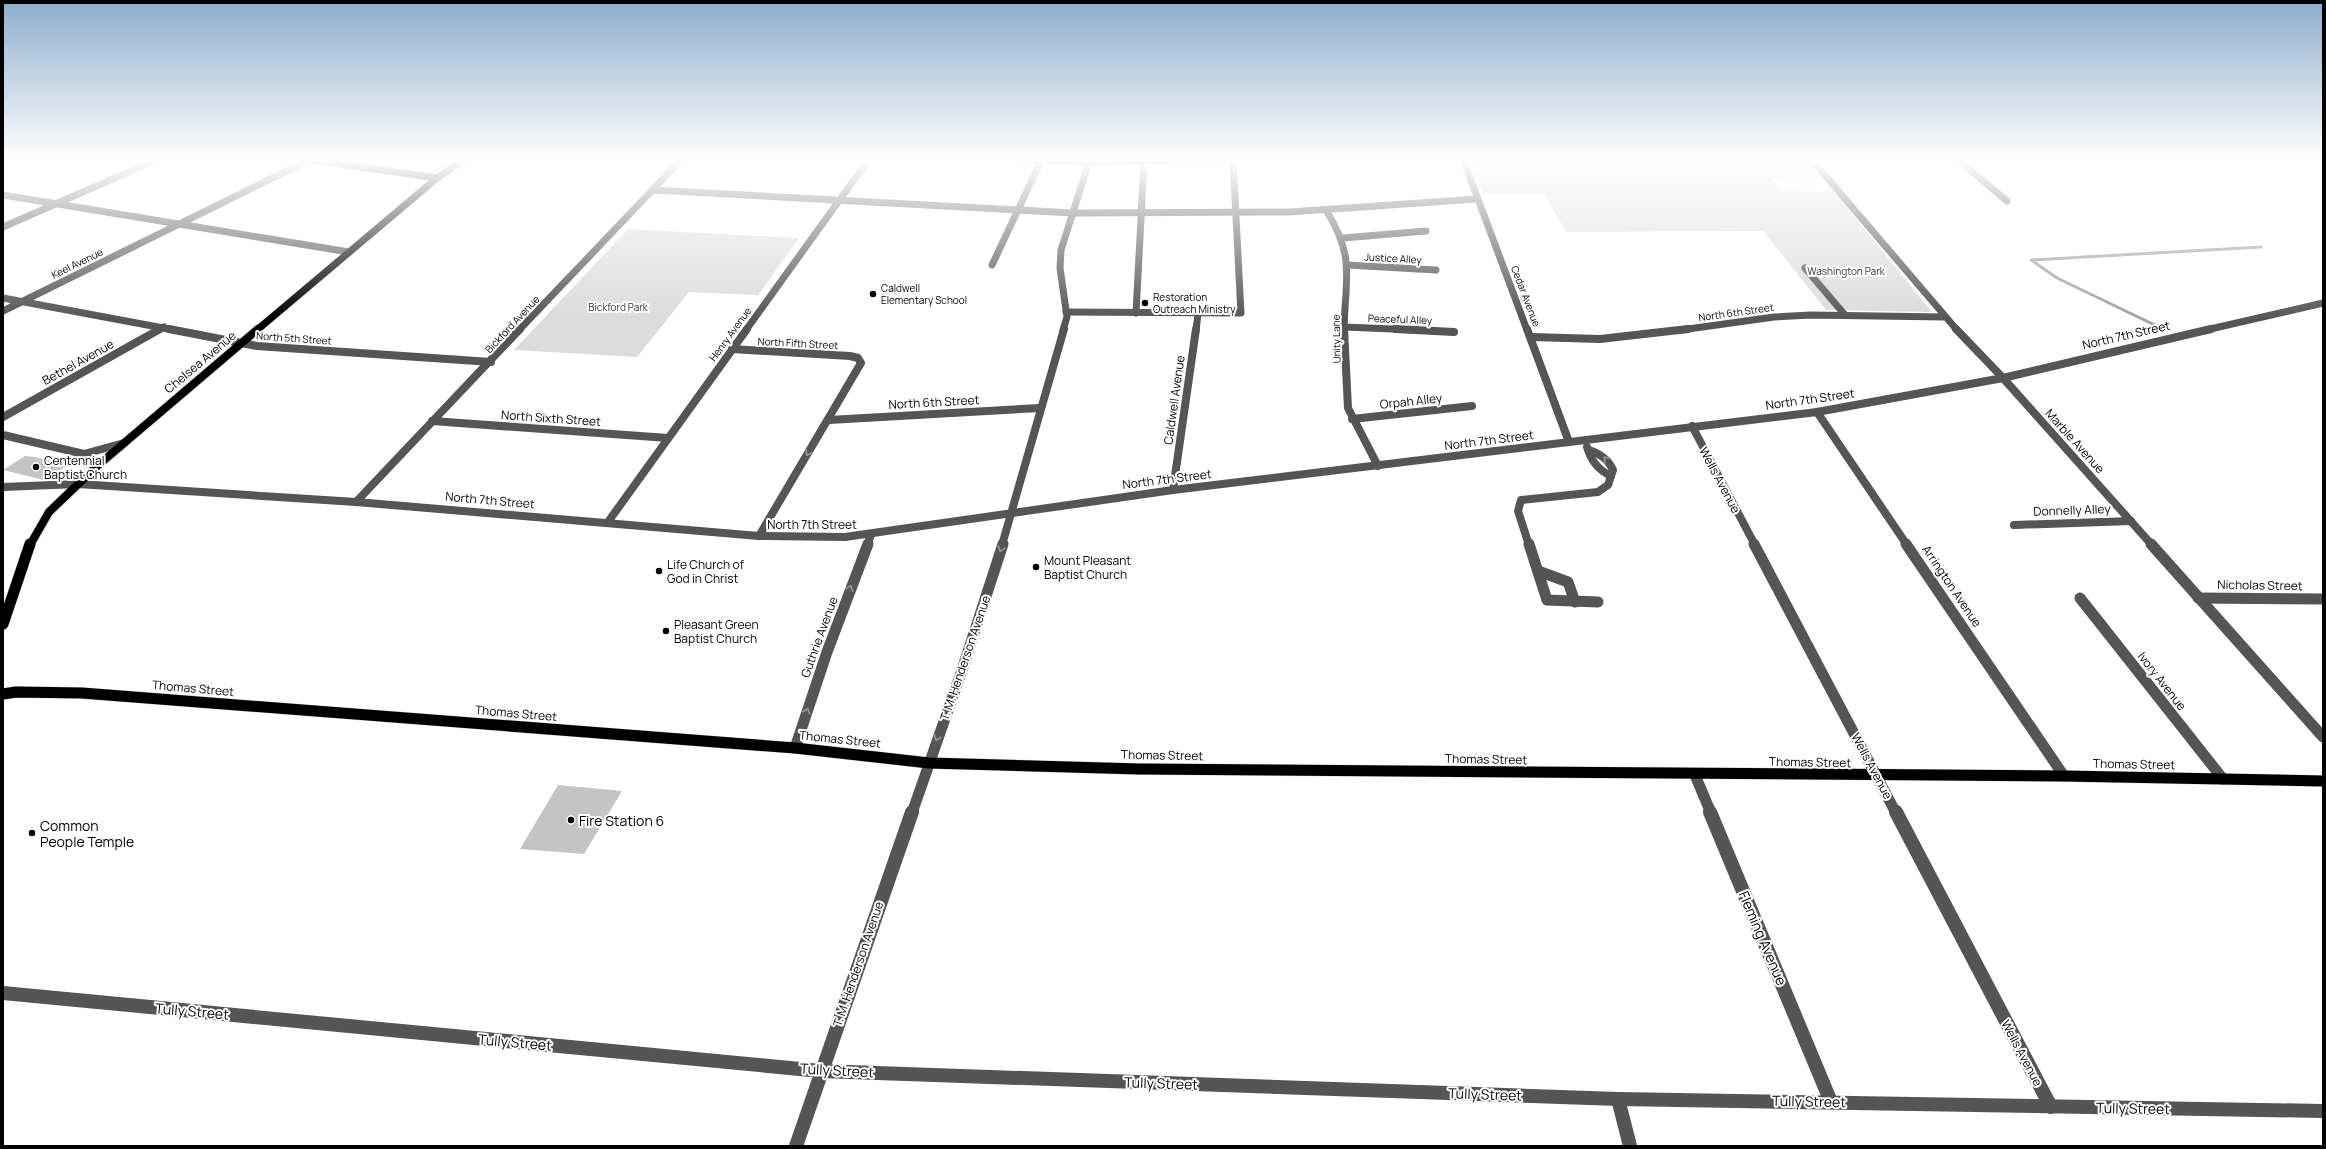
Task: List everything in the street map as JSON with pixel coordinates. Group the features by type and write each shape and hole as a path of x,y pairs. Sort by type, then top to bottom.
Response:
{"main road":[{"name":"Chelsea Avenue","path":"3,624 32,541 49,512 96,467 243,344 396,213"},
{"name":"Thomas Street","path":"3,694 16,692 82,693 794,748 929,763 1073,768 1878,777 2064,776 2323,781"}],"street":[{"path":"3,227 35,213"},
{"path":"110,213 349,252"},
{"name":"Keel Avenue","path":"3,311 203,213"},
{"name":"Bickford Avenue","path":"356,502 632,213"},
{"name":"Henry Avenue","path":"608,522 830,213"},
{"path":"992,265 1018,213"},
{"name":"T. M. Henderson Avenue","path":"796,1146 929,763 1013,512 1040,408 1064,330 1066,312 1060,268 1061,250 1073,213"},
{"path":"1136,313 1141,213"},
{"path":"1066,312 1198,314 1241,312 1237,213"},
{"name":"Unity Lane","path":"1328,213 1343,238 1348,265 1344,327 1348,408 1352,419 1378,466"},
{"name":"Cedar Avenue","path":"1482,213 1570,442"},
{"name":"Marble Avenue","path":"1856,213 1944,317 2003,378 2323,737"},
{"path":"1343,238 1426,231"},
{"name":"Justice Alley","path":"1348,265 1436,270"},
{"path":"1805,268 1845,315"},
{"name":"North 5th Street","path":"3,298 243,344 490,362"},
{"name":"North 7th Street","path":"3,487 78,484 356,502 608,522 759,536 825,538 870,535 1013,512 1173,490 1817,412 2003,378 2323,303"},
{"name":"Caldwell Avenue","path":"1173,490 1198,314"},
{"name":"North 6th Street","path":"1531,337 1600,338 1648,335 1774,317 1845,315 1944,317"},
{"name":"Peaceful Alley","path":"1344,327 1454,332"},
{"name":"Bethel Avenue","path":"3,417 164,328"},
{"name":"North Fifth Street","path":"732,349 850,356 858,358 861,363 829,420"},
{"name":"Orpah Alley","path":"1352,419 1472,406"},
{"name":"North 6th Street","path":"829,420 1040,408"},
{"name":"Arrington Avenue","path":"1817,412 2064,776"},
{"path":"759,536 829,420"},
{"name":"North Sixth Street","path":"432,421 668,438"},
{"name":"Wells Avenue","path":"1692,426 1878,777 2050,1107"},
{"path":"3,435 84,454 90,458 96,467"},
{"path":"1581,440 1589,450 1590,457 1600,471 1611,476 1608,485 1598,492 1521,500 1518,511 1547,600 1598,602"},
{"path":"84,454 125,442"},
{"name":"Donnelly Alley","path":"2014,525 2131,522"},
{"name":"Guthrie Avenue","path":"794,748 870,535"},
{"path":"1538,571 1568,582 1575,602"},
{"name":"Ivory Avenue","path":"2080,598 2222,780"},
{"name":"Nicholas Street","path":"2198,598 2323,599"},
{"name":"Fleming Avenue","path":"1695,775 1831,1102"},
{"name":"Tully Street","path":"3,993 821,1071 1618,1099 2323,1111"},
{"path":"1618,1099 1630,1146"}],"green space":[{"name":"Washington Park","path":"1555,213 1851,213 1932,312 1826,310 1763,231 1566,232"},
{"name":"Bickford Park","path":"628,229 799,238 758,295 689,292 637,357 514,350"}],"building":[{"name":"Centennial Baptist Church","path":"25,456 68,465 44,480 3,470"},
{"name":"Fire Station 6","path":"558,785 622,791 584,854 520,849"}],"waterway":[{"path":"2161,328 2057,278 2031,260 2261,247"}],"place":[{"name":"Caldwell Elementary School","path":"873,294"},
{"name":"Restoration Outreach Ministry","path":"1145,303"},
{"name":"Centennial Baptist Church","path":"36,467"},
{"name":"Mount Pleasant Baptist Church","path":"1036,567"},
{"name":"Life Church of God in Christ","path":"659,571"},
{"name":"Pleasant Green Baptist Church","path":"666,631"},
{"name":"Fire Station 6","path":"571,820"},
{"name":"Common People Temple","path":"32,833"}]}
